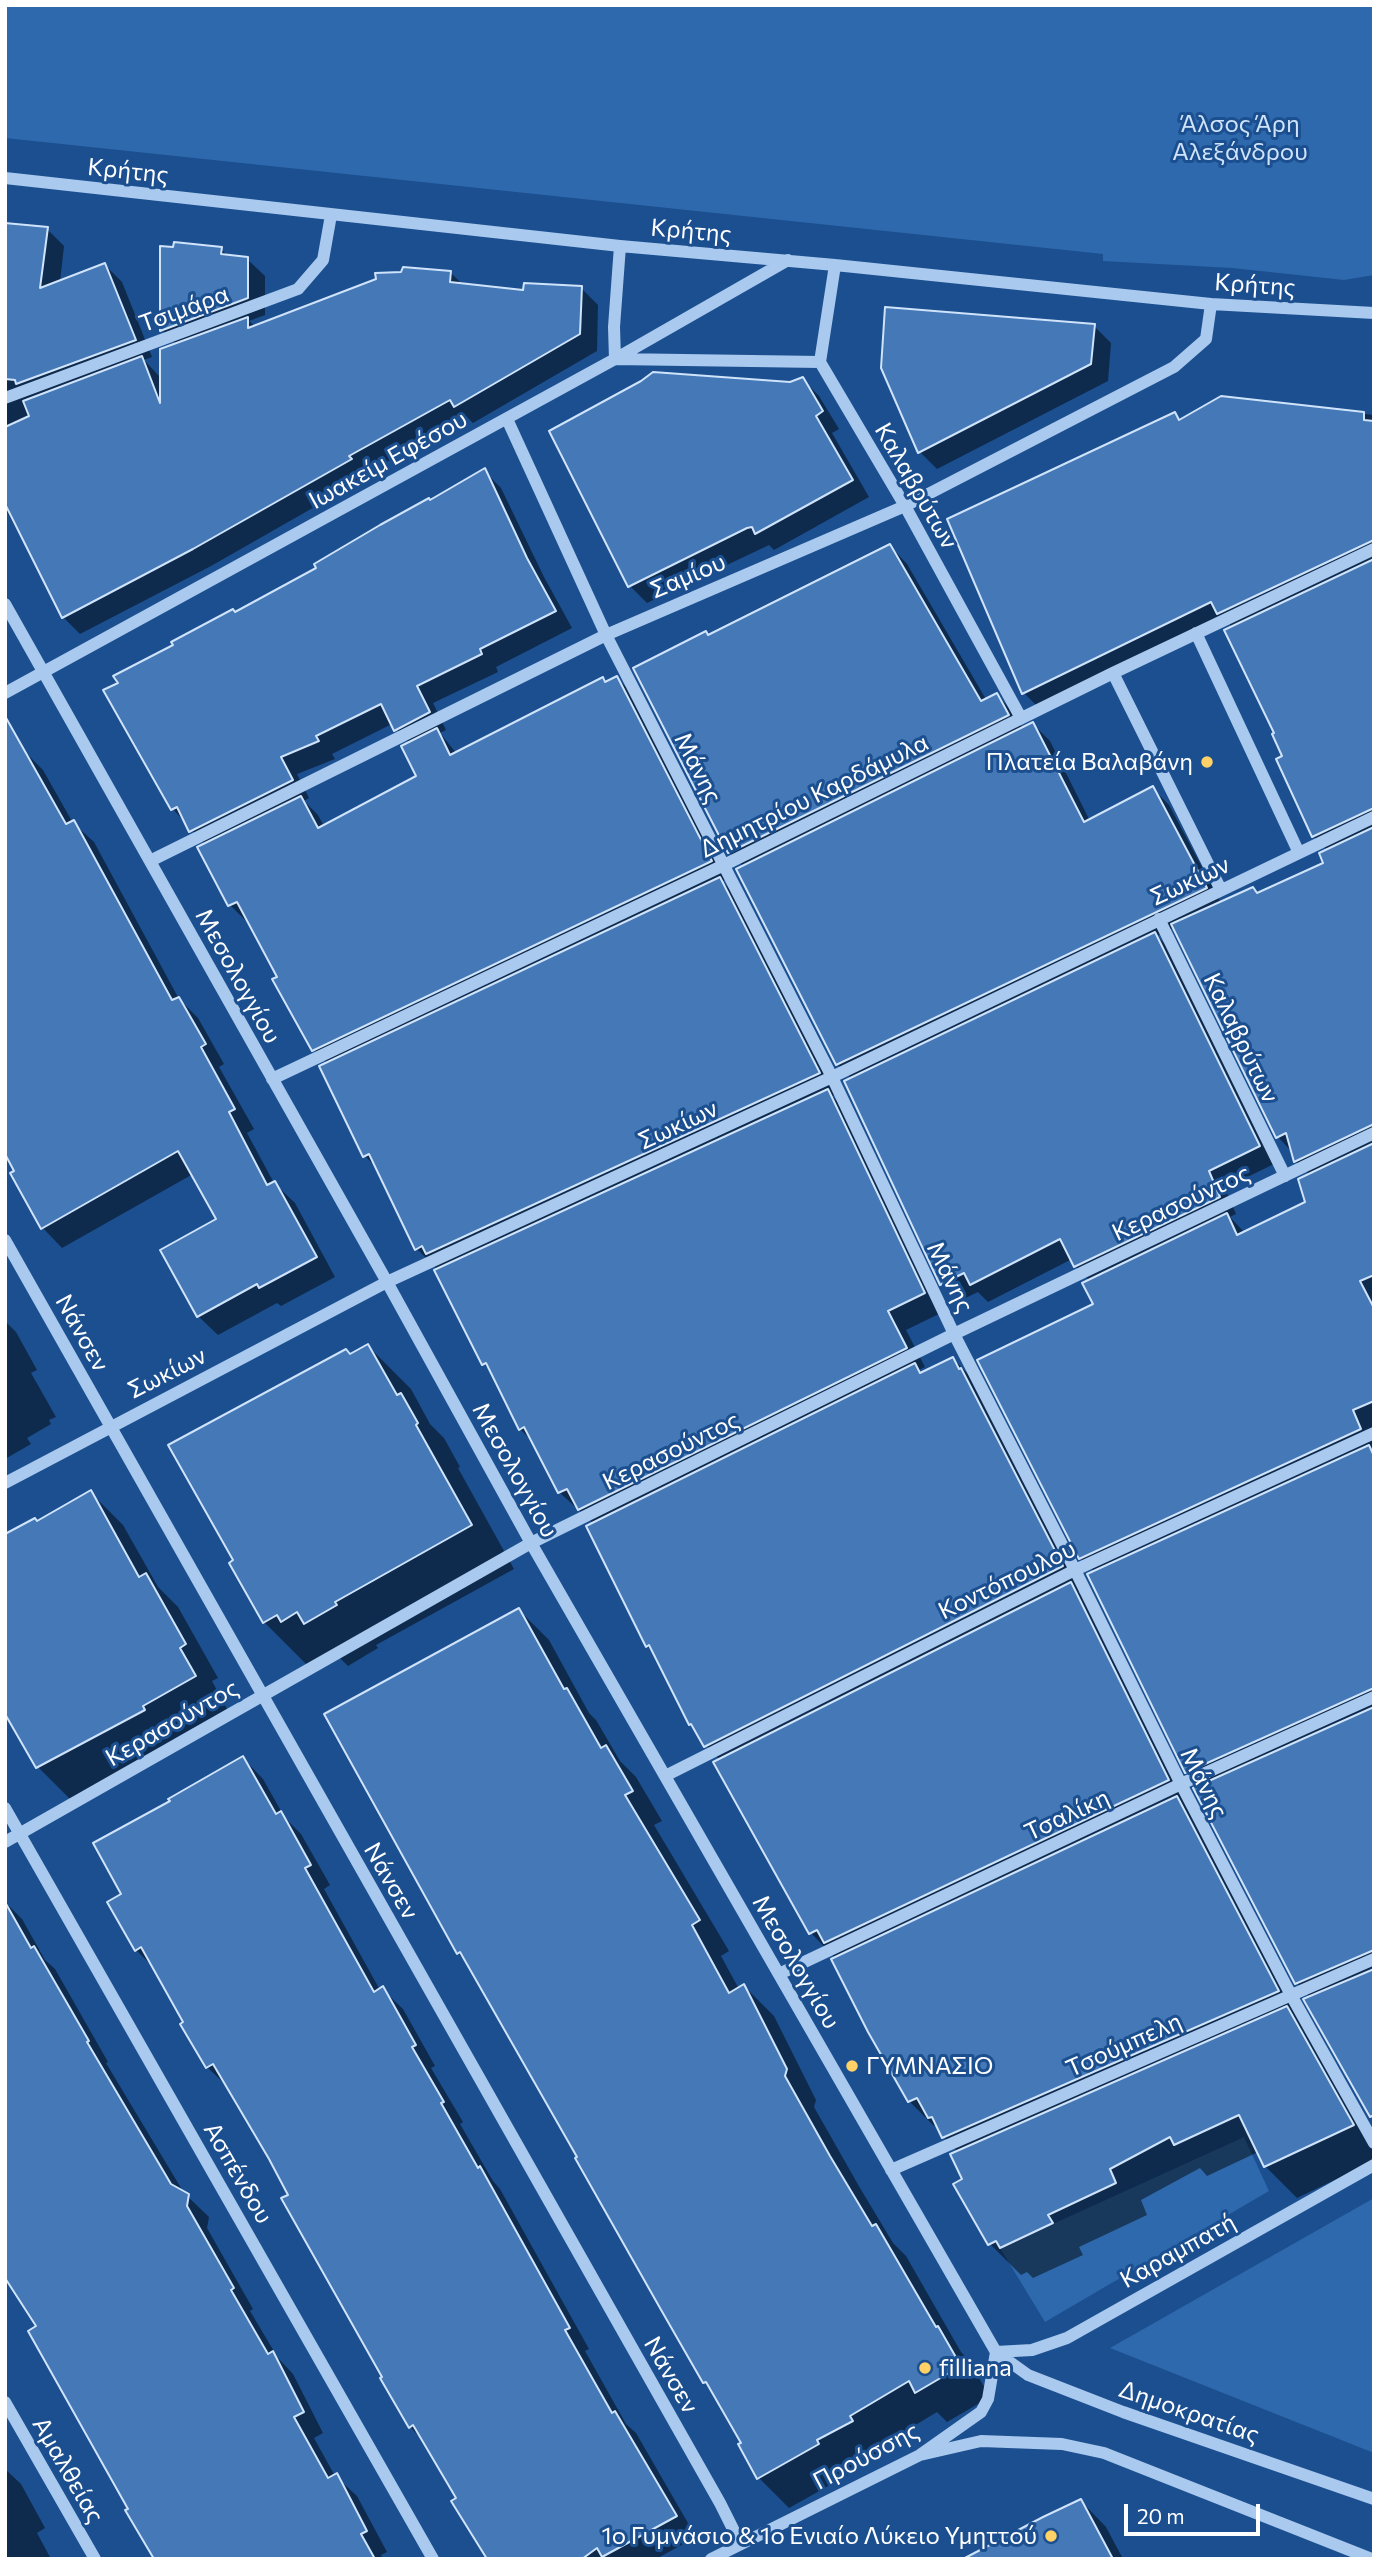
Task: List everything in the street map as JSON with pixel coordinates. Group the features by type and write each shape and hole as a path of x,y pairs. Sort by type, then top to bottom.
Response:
{"street":[{"name":"Κρήτης","path":"5,178 620,246 788,260 1211,304 1374,313"},
{"name":"Τσιμάρα","path":"5,398 298,289 323,260 331,215"},
{"path":"620,246 614,327 615,359 820,362 835,265"},
{"name":"Ιωακείμ Εφέσου","path":"5,693 508,419 788,260"},
{"name":"Σαμίου","path":"150,861 606,635 905,506 1174,367 1206,339 1211,304"},
{"name":"Καλαβρύτων","path":"820,362 905,506 1021,718"},
{"name":"Μάνης","path":"508,419 606,635 831,1077 954,1334 1181,1784 1291,1995 1374,2143"},
{"name":"Δημητρίου Καρδάμυλα","path":"272,1079 724,865 1113,673 1374,549"},
{"name":"Μεσολογγίου","path":"5,604 531,1543 996,2352"},
{"path":"1196,633 1299,853"},
{"path":"1113,673 1221,890"},
{"name":"Σωκίων","path":"5,1483 387,1282 831,1077 1374,817"},
{"name":"Καλαβρύτων","path":"1159,919 1285,1176"},
{"name":"Κερασούντος","path":"5,1842 531,1543 954,1334 1374,1133"},
{"name":"Νάνσεν","path":"5,1240 720,2503 740,2543"},
{"name":"Κοντόπουλου","path":"665,1776 1075,1570 1374,1433"},
{"name":"Τσαλίκη","path":"779,1974 1181,1784 1374,1697"},
{"name":"Ασπένδου","path":"5,1808 433,2559"},
{"name":"Τσούμπελη","path":"891,2170 1374,1959"},
{"name":"Καραμπατή","path":"996,2352 1032,2350 1068,2338 1374,2165"},
{"name":"Προύσσης","path":"711,2559 920,2455 981,2412 988,2399 996,2352"},
{"name":"Δημοκρατίας","path":"996,2352 1028,2375 1123,2412 1374,2498"},
{"name":"Αμαλθείας","path":"5,2402 94,2559"},
{"path":"920,2455 981,2441 1062,2444 1104,2453 1372,2559"}],"green space":[{"name":"Άλσος Άρη Αλεξάνδρου","path":"5,5 1374,5 1374,275 1344,280 1232,268 1103,261 1103,254 5,138"},
{"path":"1244,2137 1269,2191 1045,2322 1000,2248"},
{"path":"1374,2198 1374,2453 1110,2348"}],"building":[{"path":"5,223 48,227 40,288 105,263 136,340 16,384 15,380 5,379"},
{"path":"174,242 222,247 221,254 248,257 248,298 160,331 160,246 173,247"},
{"path":"403,267 451,271 450,282 523,290 524,283 582,286 580,334 454,407 450,400 349,456 352,459 193,549 62,618 5,504 5,427 29,416 23,401 142,356 160,403 160,349 248,317 248,328 376,279 375,273 401,272"},
{"path":"885,307 1095,324 1091,364 918,453 881,368"},
{"path":"653,372 790,382 803,377 823,411 816,416 853,480 755,534 752,527 747,528 628,587 549,431"},
{"path":"1221,396 1364,412 1364,420 1374,421 1374,540 1217,614 1211,602 1022,694 947,519 1175,412 1179,420"},
{"path":"485,468 527,558 556,611 480,649 482,654 417,686 430,712 394,731 381,704 316,736 319,741 281,757 293,780 189,832 177,807 171,810 103,690 118,683 113,676 173,645 171,642 233,609 235,612 316,568 314,564"},
{"path":"890,544 981,701 997,693 1009,715 728,853 633,668 706,631 708,635"},
{"path":"1374,559 1374,808 1312,837 1276,759 1282,756 1272,734 1274,733 1224,630"},
{"path":"617,676 712,861 312,1051 272,979 277,977 237,902 228,906 197,847 301,796 318,828 416,776 401,746 437,728 450,755 603,677 605,682"},
{"path":"5,716 66,824 74,820 172,1000 179,997 206,1044 201,1047 235,1109 229,1112 267,1185 275,1181 317,1257 259,1288 257,1284 197,1317 160,1250 216,1219 178,1151 41,1229 10,1173 14,1171 5,1154"},
{"path":"1033,722 1084,822 1153,786 1207,888 836,1065 736,869"},
{"path":"1374,827 1374,1124 1294,1162 1286,1133 1276,1138 1171,924 1253,887 1257,893 1323,863 1319,853"},
{"path":"720,877 820,1073 426,1254 422,1246 415,1250 369,1154 363,1157 319,1066"},
{"path":"1155,932 1260,1146 1209,1171 1220,1197 1074,1267 1060,1239 970,1285 964,1273 940,1285 844,1081"},
{"path":"828,1089 925,1293 888,1311 907,1348 578,1510 567,1489 558,1493 524,1427 519,1430 486,1363 482,1365 434,1270"},
{"path":"1374,1143 1374,1275 1360,1281 1374,1308 1374,1401 1353,1410 1361,1429 1079,1559 977,1360 1093,1304 1082,1283 1227,1213 1237,1235 1305,1202 1298,1179"},
{"path":"368,1344 397,1395 401,1393 472,1525 335,1602 337,1605 304,1624 297,1612 281,1622 277,1615 263,1623 229,1563 233,1560 168,1445 346,1349 350,1354"},
{"path":"953,1357 1063,1566 704,1747 691,1724 689,1725 649,1645 646,1647 586,1526 915,1363 920,1373"},
{"path":"1369,1445 1374,1456 1374,1688 1185,1773 1087,1574"},
{"path":"91,1490 139,1577 146,1573 186,1644 180,1648 196,1676 143,1706 145,1710 36,1768 5,1714 5,1534 35,1518 37,1521"},
{"path":"1071,1582 1169,1780 824,1943 817,1930 809,1934 713,1762"},
{"path":"519,1608 564,1689 567,1688 601,1748 606,1745 633,1791 625,1795 700,1920 692,1925 729,1993 744,1984 787,2069 785,2076 830,2156 872,2226 876,2224 961,2366 915,2393 909,2381 850,2416 853,2421 817,2440 819,2444 757,2479 738,2444 741,2443 660,2308 460,1952 457,1954 324,1714"},
{"path":"1374,1707 1374,1950 1295,1984 1193,1788"},
{"path":"243,1756 276,1814 281,1811 311,1865 305,1868 374,1992 383,1986 416,2045 412,2047 444,2102 441,2103 478,2168 480,2166 570,2328 565,2330 612,2413 615,2411 677,2516 602,2557 597,2548 582,2559 487,2559 451,2501 456,2498 413,2425 409,2428 281,2198 288,2195 269,2159 213,2064 206,2068 141,1947 135,1951 107,1902 121,1894 93,1843 170,1801 168,1799"},
{"path":"1177,1796 1279,1991 942,2138 932,2117 928,2118 917,2098 908,2102 831,1959"},
{"path":"5,1902 31,1948 34,1946 171,2184 189,2194 187,2206 234,2288 231,2290 268,2354 273,2351 304,2412 294,2417 328,2478 337,2473 367,2531 361,2534 375,2559 154,2559 125,2510 128,2509 28,2331 36,2326 5,2278"},
{"path":"1374,1969 1374,2115 1370,2117 1303,1999"},
{"path":"1287,2006 1354,2125 1264,2167 1239,2115 1174,2145 1170,2137 1110,2169 1116,2183 1048,2215 1053,2223 1000,2248 996,2241 988,2245 953,2184 962,2179 950,2154"},
{"path":"1081,2499 1113,2559 963,2559 1043,2517"}],"place":[{"name":"Πλατεία Βαλαβάνη","path":"1207,762"},
{"name":"ΓΥΜΝΑΣΙΟ","path":"852,2066"},
{"name":"filliana","path":"925,2368"},
{"name":"1ο Γυμνάσιο & 1ο Ενιαίο Λύκειο Υμηττού","path":"1051,2536"}]}
